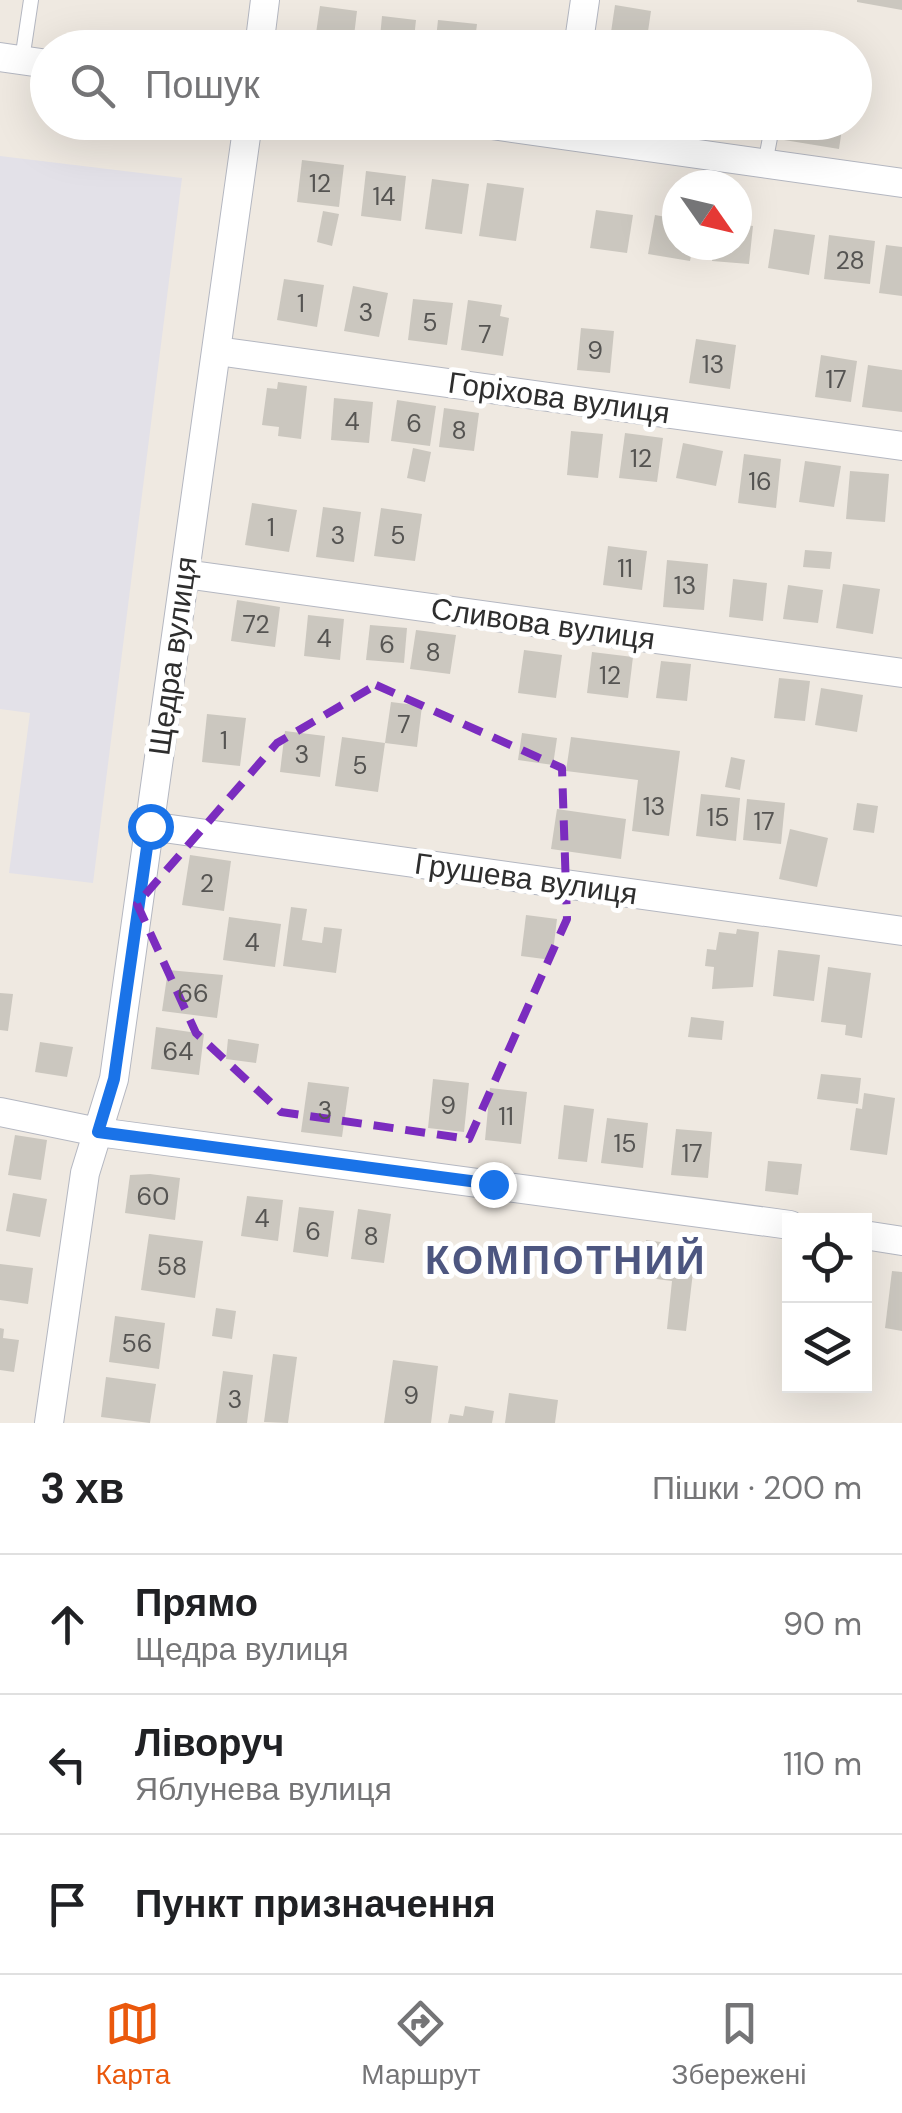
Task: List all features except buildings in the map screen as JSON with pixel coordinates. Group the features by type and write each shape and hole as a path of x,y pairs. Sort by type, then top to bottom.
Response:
{"street":[{"path":"261,30 265,0"},
{"path":"581,30 585,0"},
{"name":"Щедра вулиця","path":"49,1423 85,1173 114,1079 246,140"},
{"path":"629,140 765,164 902,182"},
{"name":"Горіхова вулиця","path":"217,350 902,446"},
{"name":"Сливова вулиця","path":"185,574 902,674"},
{"name":"Грушева вулиця","path":"150,826 902,931"},
{"path":"0,1112 98,1132 782,1224"},
{"path":"872,1237 902,1241"}],"lane":[{"path":"23,60 32,0"},
{"path":"765,164 770,140"}],"highlighted area":[{"path":"376,685 562,768 567,919 469,1139 281,1112 196,1033 137,904 277,743"}],"shaded area":[{"path":"0,156 182,178 93,883 9,873 30,713 0,709"}],"district":[{"name":"КОМПОТНИЙ","path":"566,1260"}],"route":[{"path":"150,826 114,1079 98,1132 493,1184"}]}
